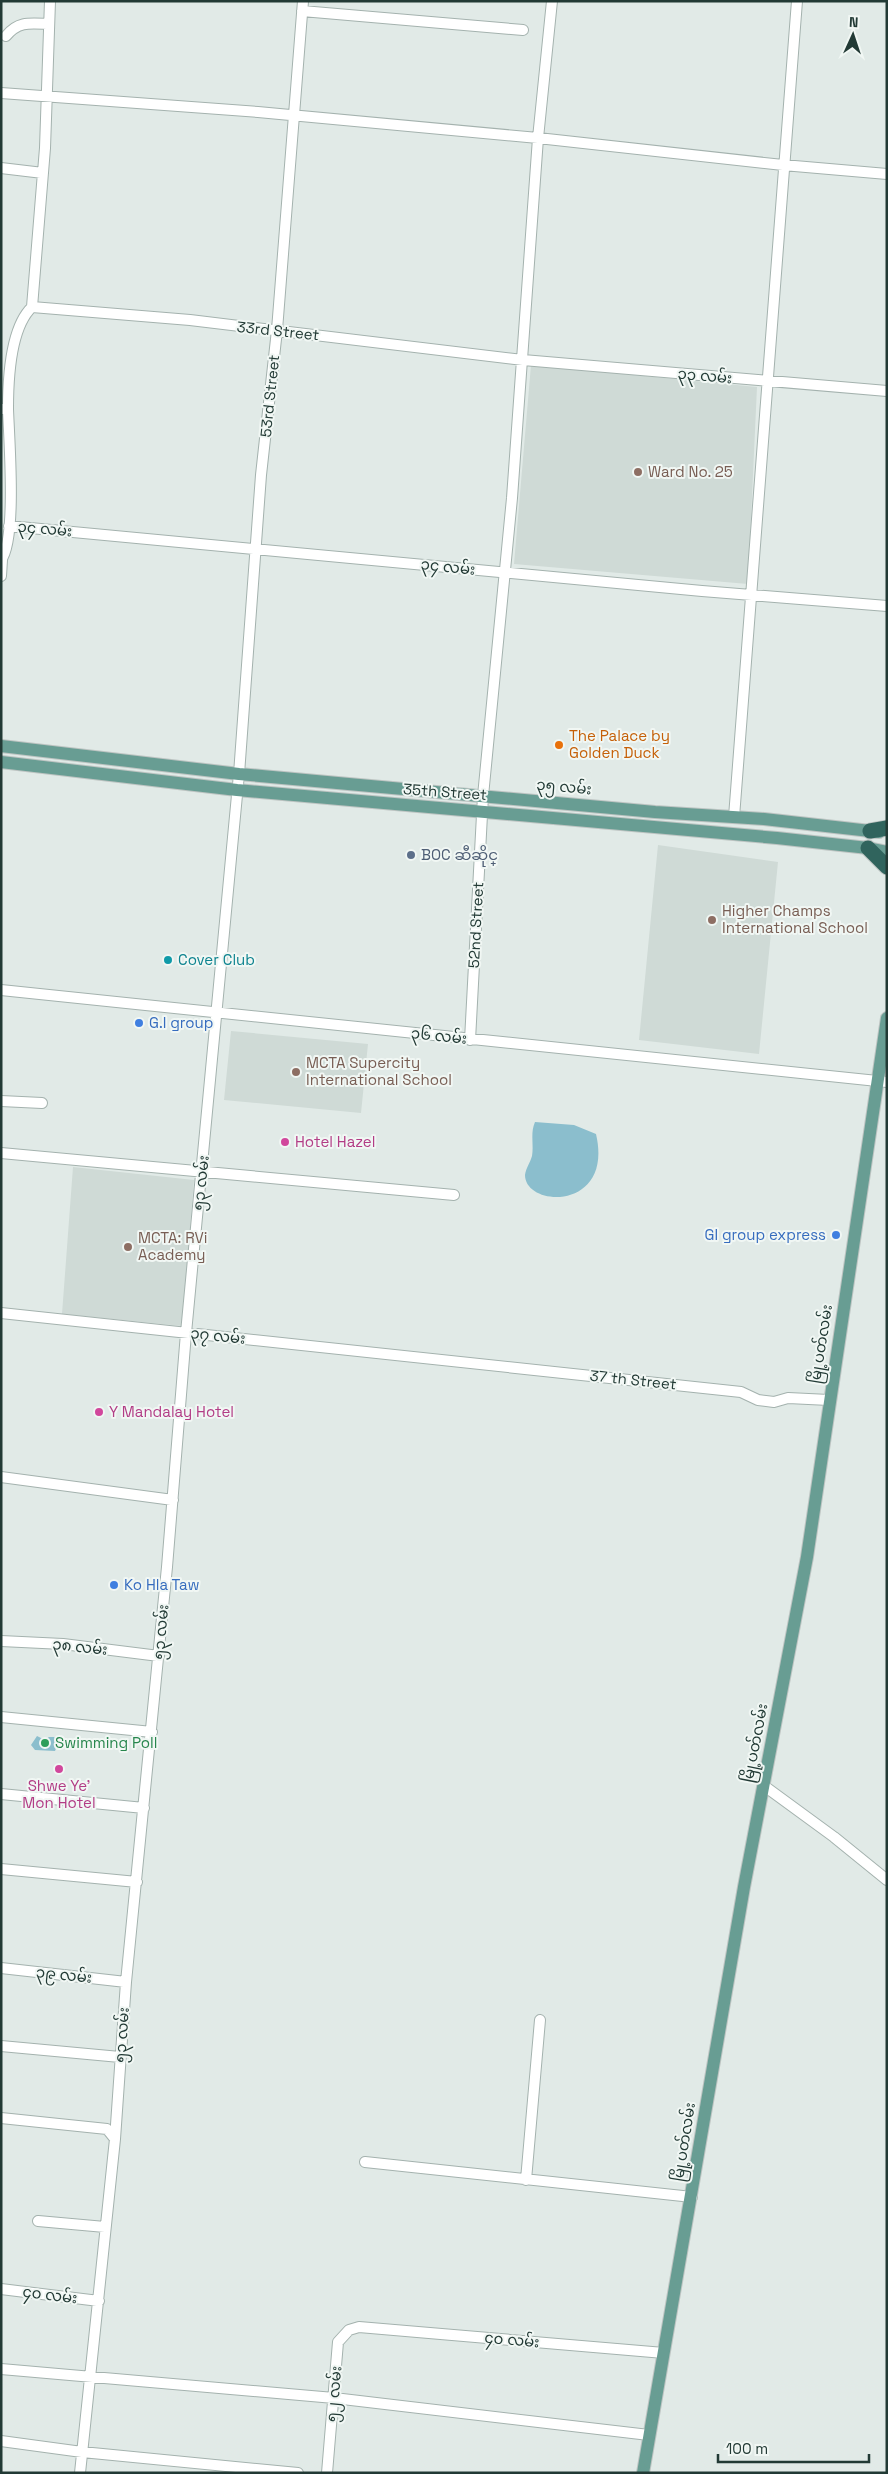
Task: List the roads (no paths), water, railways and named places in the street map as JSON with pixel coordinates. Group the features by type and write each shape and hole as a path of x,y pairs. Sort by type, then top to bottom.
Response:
{"highway":[{"path":"870,831 887,828"},
{"path":"868,848 887,867"}],"main road":[{"path":"1,746 239,774"},
{"name":"35th Street","path":"1,762 236,790 483,810 777,838 868,848 887,852"},
{"name":"၃၅ လမ်း","path":"239,774 779,820 887,832"},
{"path":"777,838 779,820"},
{"name":"မြို့ပတ်လမ်း","path":"643,2473 692,2197 729,1972 807,1557 829,1400 882,1081 887,1018"}],"street":[{"path":"1,576 2,560 9,526 5,409 16,334 20,321 32,307 43,173 50,1"},
{"name":"52nd Street","path":"470,1040 483,796 505,573 523,360 538,138 552,1"},
{"path":"734,817 753,595 767,380 797,1"},
{"path":"303,6 523,30"},
{"name":"53rd Street","path":"236,790 239,774 257,549 261,475 277,330 303,6"},
{"path":"6,36 17,25 25,23 48,24"},
{"path":"1,92 295,115 887,174"},
{"path":"1,168 43,173"},
{"name":"33rd Street","path":"32,307 277,330 523,360"},
{"name":"၃၃ လမ်း","path":"523,360 887,390"},
{"name":"၃၄ လမ်း","path":"9,526 505,573 887,606"},
{"name":"၅၃ လမ်း","path":"80,2473 115,2139 126,1982 152,1732 186,1333 217,1013 236,790"},
{"name":"၃၆ လမ်း","path":"1,990 470,1040 882,1081"},
{"path":"1,1100 42,1103"},
{"path":"1,1153 454,1195"},
{"name":"၃၇ လမ်း","path":"1,1312 436,1360"},
{"name":"37 th Street","path":"436,1360 741,1392 758,1400 774,1402 788,1398 829,1400"},
{"path":"1,1477 173,1500"},
{"name":"၃၈ လမ်း","path":"1,1641 63,1644 159,1656"},
{"path":"1,1717 152,1732"},
{"path":"763,1785 834,1837 887,1880"},
{"path":"1,1794 144,1808"},
{"path":"1,1868 137,1882"},
{"name":"၃၉ လမ်း","path":"1,1968 126,1982"},
{"path":"526,2180 540,2020"},
{"path":"1,2046 120,2057"},
{"path":"1,2118 107,2129 115,2139"},
{"path":"365,2162 692,2197"},
{"path":"38,2221 105,2227"},
{"name":"၄၀ လမ်း","path":"1,2289 98,2301"},
{"name":"၄၀ လမ်း","path":"359,2327 664,2353"},
{"name":"၅၂ လမ်း","path":"327,2473 338,2342 349,2330 359,2327"},
{"path":"1,2369 334,2398 650,2435"},
{"path":"1,2442 273,2472 298,2473"}],"water":[{"path":"535,1122 574,1125 596,1134 598,1159 592,1178 581,1190 567,1196 552,1197 539,1193 529,1186 525,1175 532,1156"},
{"name":"Swimming Poll","path":"37,1736 45,1740 49,1737 54,1737 59,1741 55,1751 35,1750 31,1745"}],"place":[{"name":"Ward No. 25","path":"638,472"},
{"name":"The Palace by Golden Duck","path":"559,745"},
{"name":"BOC ဆီဆိုင္","path":"411,855"},
{"name":"Higher Champs International School","path":"712,920"},
{"name":"Cover Club","path":"168,960"},
{"name":"G.I group","path":"139,1023"},
{"name":"MCTA Supercity International School","path":"296,1072"},
{"name":"Hotel Hazel","path":"285,1142"},
{"name":"GI group express","path":"836,1235"},
{"name":"MCTA: RVi Academy","path":"128,1247"},
{"name":"Y Mandalay Hotel","path":"99,1412"},
{"name":"Ko Hla Taw","path":"114,1585"},
{"name":"Swimming Poll","path":"45,1743"},
{"name":"Shwe Ye' Mon Hotel","path":"59,1769"}]}
